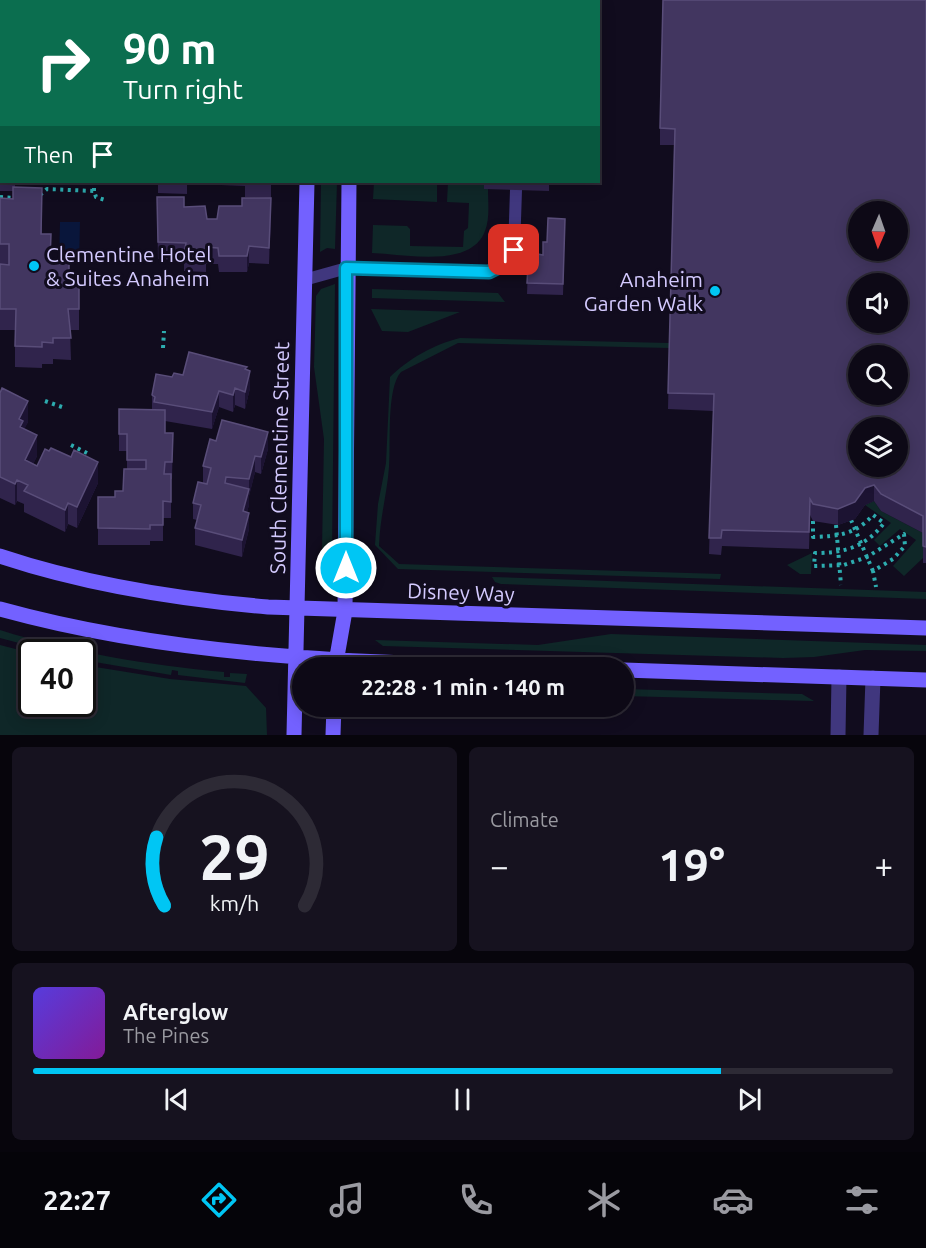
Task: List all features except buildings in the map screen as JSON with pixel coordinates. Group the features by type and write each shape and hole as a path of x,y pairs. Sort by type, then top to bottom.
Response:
{"main road":[{"name":"South Clementine Street","path":"296,657 307,183"},
{"path":"336,657 345,610 346,268 349,183"},
{"name":"Disney Way","path":"0,556 112,586 198,600 297,608 926,628"},
{"path":"0,609 118,637 292,658"},
{"path":"634,670 926,680"},
{"name":"South Clementine Street","path":"294,717 294,735"},
{"path":"333,735 334,717"}],"street":[{"path":"838,735 839,677"},
{"path":"871,735 873,678"}],"lane":[{"path":"304,280 346,268 489,272 505,264 514,250 516,190"}],"path":[{"path":"47,183 47,189"},
{"path":"105,200 96,197 94,183 107,183"},
{"path":"36,199 47,189 94,191"},
{"path":"0,197 18,198"},
{"path":"163,348 164,331"},
{"path":"45,401 62,407"},
{"path":"71,445 87,453"},
{"path":"813,521 813,537 837,536 855,530 862,527 873,514 884,523 876,533 861,544 838,553 815,554 814,566 839,566 867,557 904,534 905,546 893,559 873,571"},
{"path":"851,520 873,571 876,587"},
{"path":"836,525 841,585"}],"green space":[{"path":"321,183 337,183 335,249 327,248 320,252"},
{"path":"374,183 437,183 437,202 373,199"},
{"path":"448,183 484,183 484,188 488,189 488,221 485,231 477,243 466,251 435,257 372,253 373,225 407,226 410,229 410,246 463,247 464,231 468,228 469,203 447,202"},
{"path":"335,284 332,552 326,555 322,550 324,439 314,367 316,296 321,289"},
{"path":"372,289 498,293 505,302 372,298"},
{"path":"371,309 460,312 408,332 382,331"},
{"path":"460,338 669,343 669,348 458,343 401,372 396,380 391,403 389,467 379,546 399,564 721,574 720,579 398,569 375,545 378,504 386,463 390,377 422,353"},
{"path":"874,501 881,511 923,533 923,558 904,576 893,566 916,540 900,529 880,546 874,540 891,523 865,505"},
{"path":"812,553 811,574 800,574 787,565"},
{"path":"492,577 926,592 926,599 501,584 495,582"},
{"path":"0,630 31,639 18,639 18,643 0,638"},
{"path":"611,634 926,645 926,651 865,650 814,657 783,658 383,646 375,640 538,645"},
{"path":"0,645 18,650 18,717 96,717 96,667 170,679 246,686 266,708 267,735 0,735"},
{"path":"96,654 167,666 224,672 224,677 230,677 230,673 247,674 245,683 178,675 178,671 172,670 171,675 96,662"},
{"path":"634,689 802,694 814,701 634,696"}],"water":[{"path":"60,222 80,222 79,262 59,261"}],"place":[{"name":"Clementine Hotel & Suites Anaheim","path":"34,266"},
{"name":"Anaheim Garden Walk","path":"715,291"}],"route":[{"path":"346,568 346,268 489,272 505,264 514,250"}]}
